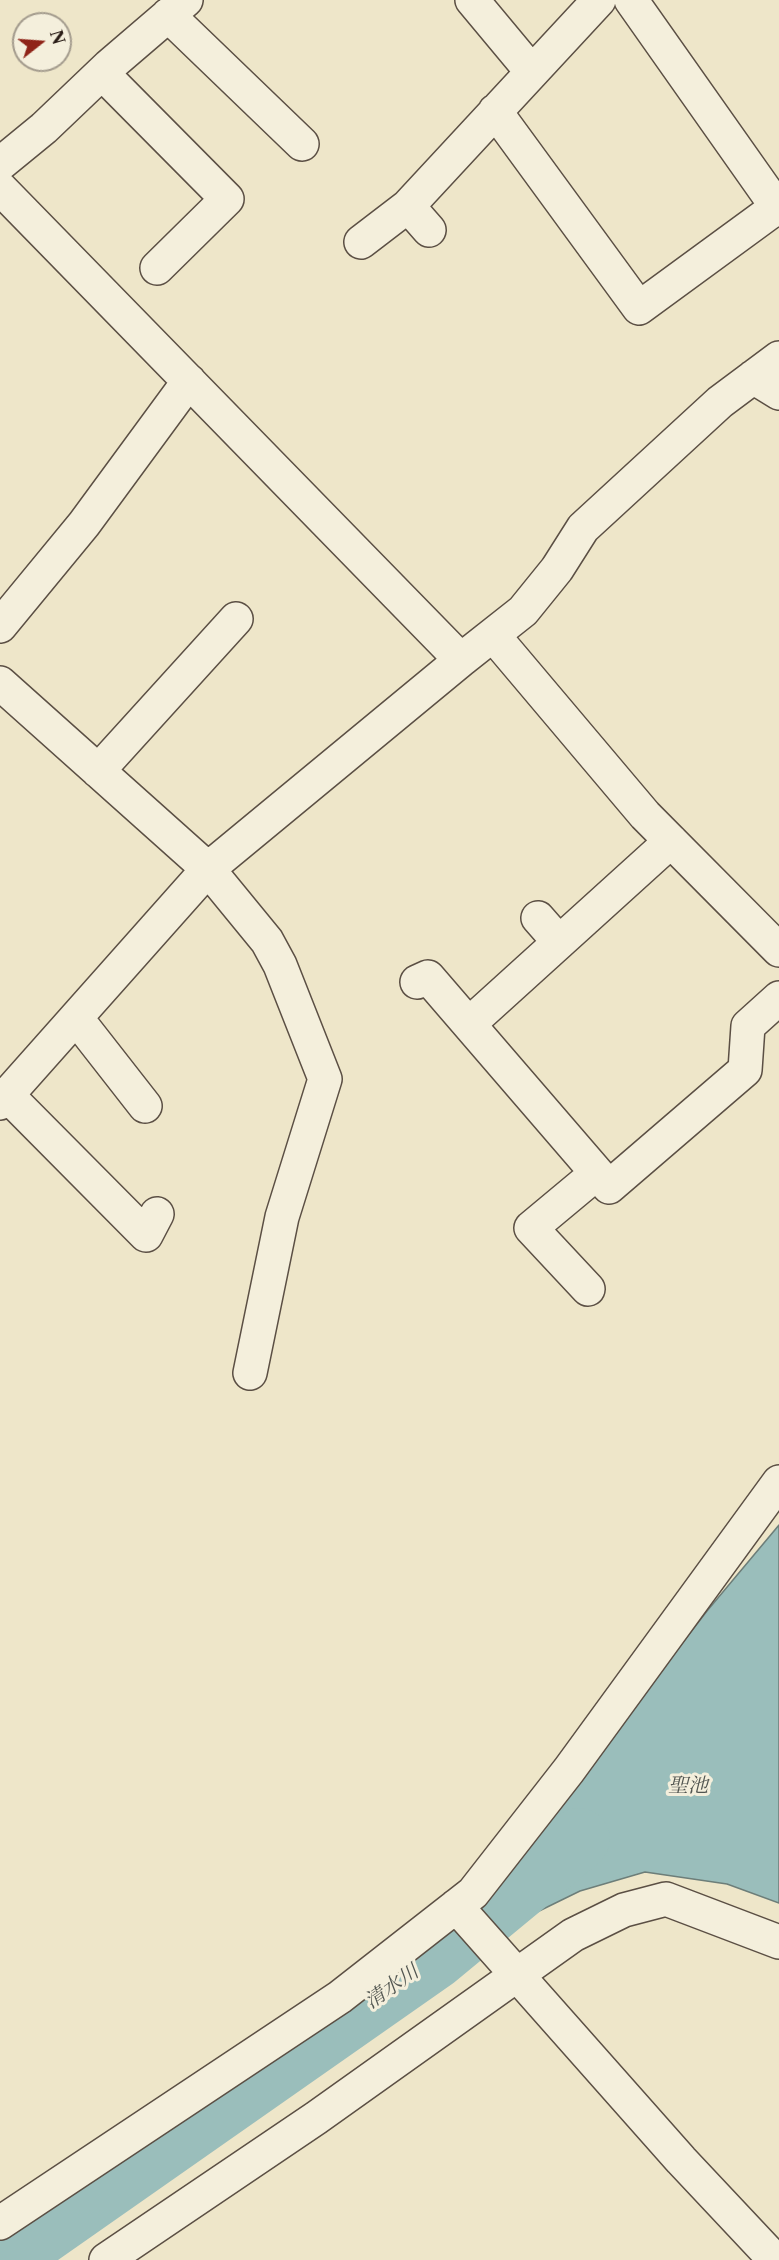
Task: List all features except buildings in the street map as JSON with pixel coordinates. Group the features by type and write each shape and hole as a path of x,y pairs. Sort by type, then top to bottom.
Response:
{"street":[{"path":"472,0 532,72"},
{"path":"361,242 408,206 598,0"},
{"path":"495,111 639,308 778,208 632,0"},
{"path":"0,164 44,128 102,73 177,8 302,144"},
{"path":"102,73 226,199 157,268"},
{"path":"0,188 461,660"},
{"path":"408,206 429,230"},
{"path":"157,1214 146,1235 4,1100 208,869 523,611 557,569 583,528 720,402 766,385 779,358"},
{"path":"0,626 84,524 189,381"},
{"path":"98,771 236,619"},
{"path":"493,635 645,815 779,950"},
{"path":"0,683 208,869 267,941 280,965 324,1079 282,1217 250,1373"},
{"path":"468,1024 671,841"},
{"path":"538,918 559,942"},
{"path":"417,982 428,977 609,1187 745,1070 748,1026 779,998"},
{"path":"77,1019 145,1106"},
{"path":"588,1289 531,1228 597,1173"},
{"path":"0,2223 340,1997 473,1893 569,1770 779,1482"},
{"path":"106,2260 316,2118 573,1935 624,1910 666,1899 779,1942"},
{"path":"456,1906 681,2160 775,2260"}],"water":[{"name":"聖池","path":"779,1525 779,1903 727,1884 645,1872 580,1891 533,1914 495,1875 543,1823 707,1611"}],"waterway":[{"name":"清水川","path":"4,2260 435,1958 579,1839"}]}
